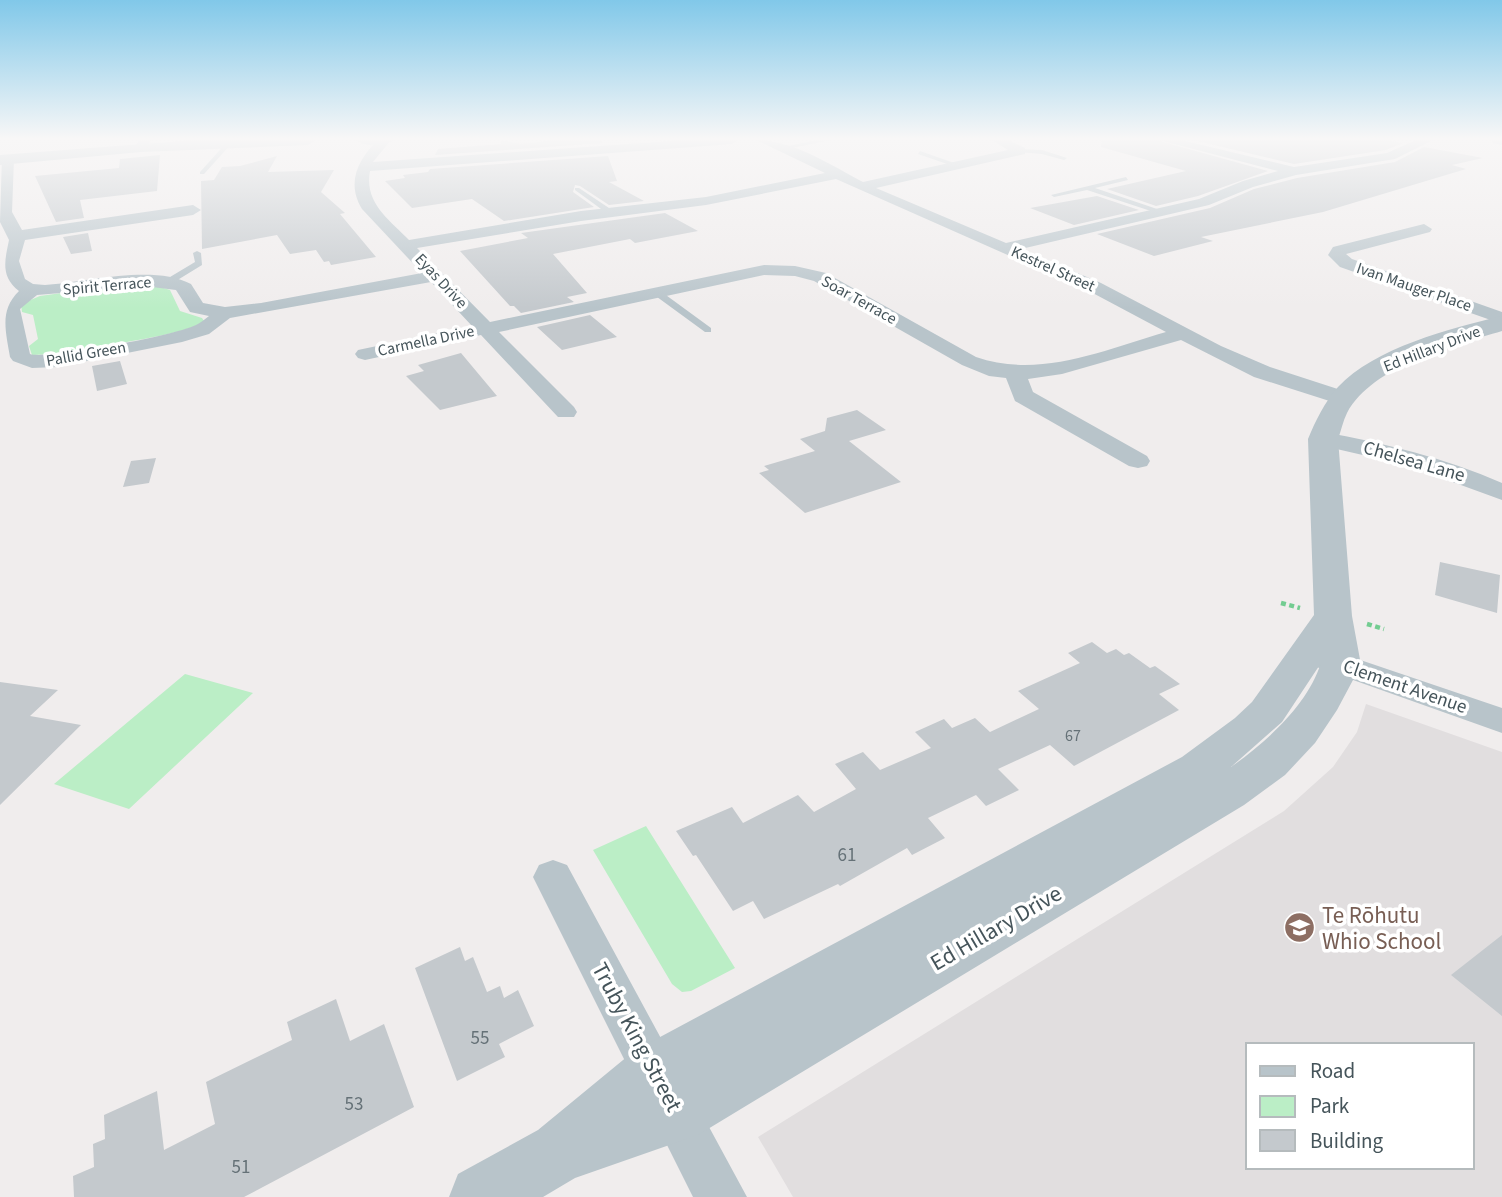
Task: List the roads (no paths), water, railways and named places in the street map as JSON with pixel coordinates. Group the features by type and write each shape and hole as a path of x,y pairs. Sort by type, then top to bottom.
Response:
{"street":[{"path":"5,196 7,221 17,236 17,243 10,258 16,281 20,286 33,290"},
{"name":"Eyas Drive","path":"363,196 367,206 566,412"},
{"path":"408,246 611,212 732,196"},
{"name":"Kestrel Street","path":"882,196 1136,307 1181,334 1262,372 1342,398"},
{"path":"1006,248 1160,213 1219,196"},
{"path":"17,236 193,210"},
{"name":"Ivan Mauger Place","path":"1424,229 1339,251 1336,255 1346,264 1502,320"},
{"name":"Soar Terrace","path":"486,328 764,270 809,273 969,361 984,368 1015,373 1055,370 1181,334"},
{"name":"Spirit Terrace","path":"33,290 76,289 126,281 168,282 188,290 197,308 225,313 261,309 437,276"},
{"name":"Pallid Green","path":"33,290 13,304 11,309 20,357 32,362 57,361 175,338 202,330 225,313"},
{"name":"Ed Hillary Drive","path":"481,1197 666,1092 1228,793 1269,763 1300,732 1316,710 1327,645 1323,439 1326,426 1342,398 1384,366 1502,320"},
{"name":"Carmella Drive","path":"365,354 486,328"},
{"path":"1015,373 1023,396 1138,461"},
{"name":"Chelsea Lane","path":"1323,439 1397,453 1467,476 1502,492"},
{"name":"Clement Avenue","path":"1327,645 1502,721"},
{"name":"Truby King Street","path":"553,877 721,1197"}],"lane":[{"path":"588,196 611,212"},
{"path":"1111,196 1160,213"},
{"path":"168,282 200,263 198,253"},
{"path":"656,292 708,330"}],"place":[{"name":"Te Rōhutu Whio School","path":"1299,928"}]}
